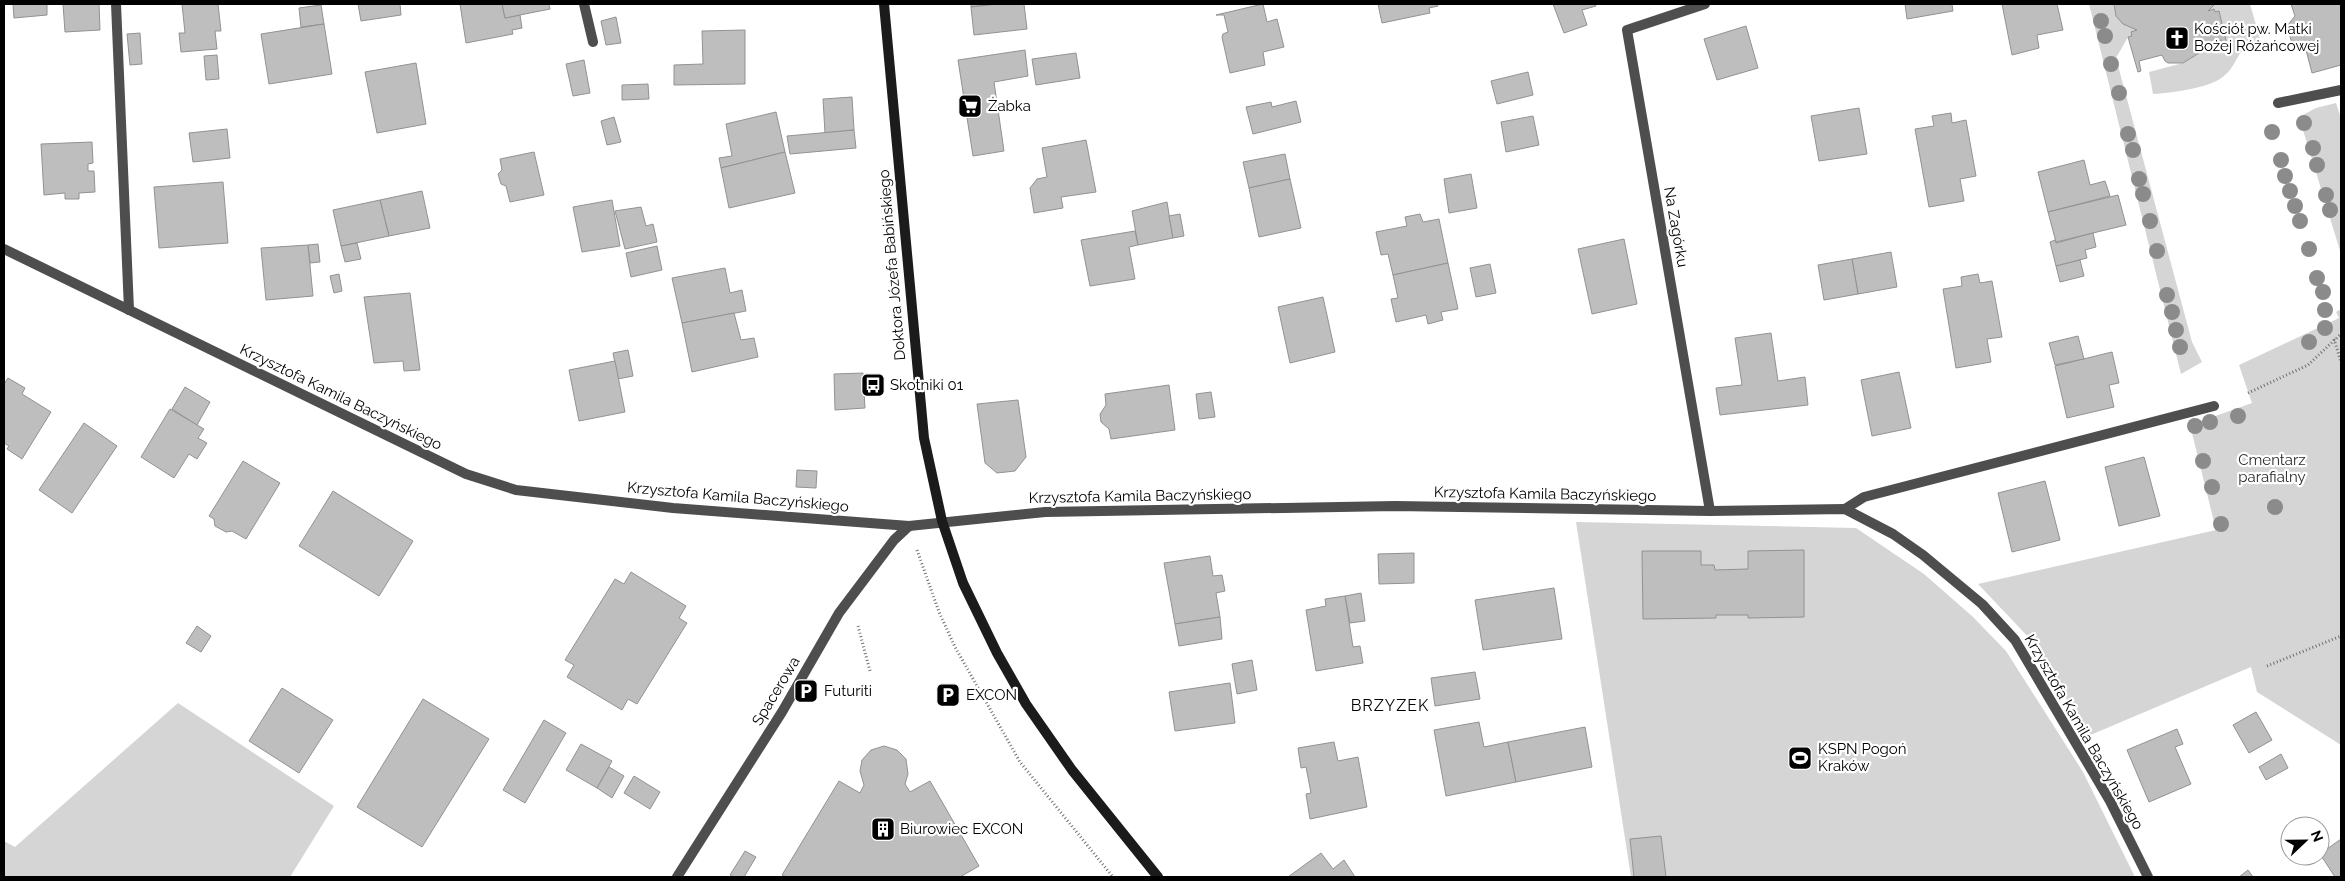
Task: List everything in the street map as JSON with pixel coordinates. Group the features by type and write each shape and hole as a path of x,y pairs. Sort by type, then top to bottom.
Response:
{"main road":[{"name":"Doktora Józefa Babińskiego","path":"884,4 923,429 942,521 963,583 997,654 1026,704 1072,770 1158,877"}],"street":[{"path":"116,4 129,310"},
{"path":"584,4 593,42"},
{"name":"Na Zagórku","path":"1705,4 1627,30 1710,511"},
{"path":"2278,104 2341,90"},
{"name":"Krzysztofa Kamila Baczyńskiego","path":"4,249 466,474 516,490 672,508 909,526 942,521 1045,512 1354,507 1710,511 1845,509 1894,534 1923,556 1982,604 2015,640 2110,802 2148,877"},
{"path":"1845,509 1864,497 2214,406"},
{"name":"Spacerowa","path":"677,877 734,790 839,613 894,540 909,526"}],"path":[{"path":"2248,393 2308,365 2341,334"},
{"path":"2334,339 2341,362"},
{"path":"909,526 939,612 955,647 1020,762 1113,877"},
{"path":"851,598 870,671"},
{"path":"2267,666 2341,636"}],"green space":[{"path":"2089,4 2114,4 2121,21 2137,30 2131,32 2132,36 2128,37 2116,58 2192,342 2202,362 2181,374"},
{"path":"2215,4 2250,4 2262,46 2241,52 2232,67 2219,80 2191,89 2153,94 2149,72 2183,63 2199,53 2199,47 2221,40 2223,50 2227,49 2214,10 2208,11"},
{"path":"2336,103 2341,118 2341,254 2299,117 2316,108"},
{"name":"Cmentarz parafialny","path":"2341,309 2341,745 2257,692 2251,667 2088,736 2033,642 1978,584 2216,530 2190,425 2252,403 2239,365 2339,318 2336,312"},
{"name":"KSPN Pogoń Kraków","path":"1576,522 1856,528 1924,574 1973,617 2006,651 2083,772 2135,877 1631,877"},
{"path":"178,703 334,806 290,877 4,877 4,841 15,847"}],"building":[{"path":"13,4 47,4 47,15 14,18"},
{"path":"63,4 99,4 100,30 65,32"},
{"path":"182,4 218,4 221,31 215,31 217,49 181,52 179,33 185,33"},
{"path":"358,4 400,4 401,15 361,21"},
{"path":"460,4 502,4 505,18 520,15 522,28 512,30 513,34 466,43"},
{"path":"502,4 549,4 550,9 505,18"},
{"path":"971,4 997,4 971,7"},
{"path":"997,4 1024,4 1027,29 974,35 971,7"},
{"path":"1263,4 1267,22 1277,19 1284,47 1263,52 1265,65 1230,73 1222,37 1223,34 1228,32 1224,15 1216,15"},
{"path":"1378,4 1437,4 1438,6 1429,8 1430,13 1382,23"},
{"path":"1553,4 1595,4 1596,6 1582,10 1587,25 1564,33"},
{"path":"1905,4 1952,4 1953,11 1907,19"},
{"path":"2002,4 2057,4 2063,30 2037,35 2039,48 2012,55"},
{"name":"Kościół pw. Matki Bożej Różańcowej","path":"2114,4 2215,4 2208,11 2214,9 2215,12 2219,11 2228,49 2223,50 2221,40 2199,47 2199,53 2183,63 2168,63 2162,55 2139,61 2141,71 2138,72 2128,37 2132,36 2131,32 2137,30 2123,24 2116,16"},
{"path":"2291,4 2341,4 2341,65 2312,73 2306,50 2293,47 2287,26 2295,16"},
{"path":"321,5 324,24 301,27 299,8"},
{"path":"616,17 621,43 606,45 601,21"},
{"path":"324,24 332,74 269,84 261,34"},
{"path":"1746,26 1758,68 1717,80 1704,39"},
{"path":"745,30 745,84 674,85 674,65 703,64 702,31"},
{"path":"140,33 142,64 130,65 127,34"},
{"path":"1025,50 1028,76 994,82 1004,151 973,156 958,60"},
{"path":"1076,53 1080,78 1036,85 1032,59"},
{"path":"217,55 219,79 206,80 204,56"},
{"path":"584,60 590,93 573,96 566,64"},
{"path":"416,63 426,124 377,133 365,72"},
{"path":"1528,72 1533,95 1497,104 1491,81"},
{"path":"648,84 649,99 622,100 622,85"},
{"path":"852,97 854,130 825,133 823,99"},
{"path":"1296,101 1301,122 1253,134 1246,107 1271,102 1272,107"},
{"path":"1859,108 1867,154 1819,161 1811,116"},
{"path":"776,112 785,152 721,168 719,158 732,156 726,124"},
{"path":"1951,113 1952,123 1966,120 1976,176 1960,179 1964,201 1929,207 1915,129 1934,126 1932,116"},
{"path":"1533,116 1539,145 1506,152 1501,122"},
{"path":"614,117 621,142 607,145 601,121"},
{"path":"227,129 230,158 193,162 189,133"},
{"path":"854,130 856,148 790,154 787,136"},
{"path":"1086,140 1096,192 1061,197 1063,208 1034,213 1030,188 1037,179 1047,177 1042,148"},
{"path":"92,142 93,163 88,164 88,171 94,171 95,192 79,193 79,199 65,199 65,193 44,195 41,144"},
{"path":"534,152 544,195 510,202 506,186 501,184 498,174 502,170 500,159"},
{"path":"785,152 795,193 729,208 721,168"},
{"path":"1285,154 1290,179 1249,188 1243,162"},
{"path":"2084,160 2090,185 2105,181 2110,196 2048,212 2038,172"},
{"path":"1471,174 1477,208 1449,213 1444,179"},
{"path":"1290,179 1301,228 1259,237 1249,188"},
{"path":"223,182 228,243 159,248 154,187"},
{"path":"422,191 430,228 389,236 380,200"},
{"path":"2118,195 2126,225 2056,242 2048,212"},
{"path":"380,200 389,236 341,246 333,210"},
{"path":"612,200 620,246 582,252 573,207"},
{"path":"1167,202 1173,238 1138,245 1132,211"},
{"path":"641,207 646,226 653,224 657,242 625,249 615,211"},
{"path":"1180,214 1184,236 1173,238 1169,216"},
{"path":"1420,214 1423,222 1439,219 1448,263 1393,275 1388,254 1381,255 1376,232 1407,226 1405,217"},
{"path":"1135,231 1138,245 1129,247 1135,279 1090,286 1081,240"},
{"path":"2093,233 2096,247 2085,250 2087,258 2056,266 2050,242 2055,240 2056,243"},
{"path":"1624,239 1637,304 1592,314 1578,249"},
{"path":"357,243 361,259 345,262 341,246"},
{"path":"318,244 320,262 310,263 308,245"},
{"path":"308,245 313,296 266,300 261,248"},
{"path":"657,246 662,270 631,277 626,253"},
{"path":"1891,252 1897,287 1858,294 1852,259"},
{"path":"1852,259 1858,294 1824,300 1818,265"},
{"path":"2080,260 2084,276 2060,282 2056,266"},
{"path":"1448,263 1458,309 1441,312 1443,320 1428,324 1426,315 1396,322 1391,299 1398,298 1393,275"},
{"path":"1490,264 1496,293 1476,297 1470,268"},
{"path":"725,268 730,293 742,290 746,311 682,323 672,278"},
{"path":"339,274 342,291 334,293 330,276"},
{"path":"1978,274 1980,283 1992,281 2002,337 1987,339 1991,362 1956,368 1943,289 1962,286 1961,277"},
{"path":"410,293 420,370 404,371 403,361 374,363 364,297"},
{"path":"1323,297 1335,352 1290,363 1278,307"},
{"path":"734,313 741,340 754,338 758,357 692,372 682,323"},
{"path":"1771,333 1778,381 1805,377 1808,405 1720,415 1716,388 1742,385 1735,338"},
{"path":"2078,336 2084,359 2055,365 2049,343"},
{"path":"628,350 633,376 618,379 613,353"},
{"path":"2112,352 2119,383 2109,385 2114,407 2067,418 2055,366"},
{"path":"615,361 625,412 579,421 569,370"},
{"path":"1899,372 1911,428 1872,436 1861,380"},
{"path":"863,373 865,408 835,410 834,374"},
{"path":"8,378 25,388 22,394 51,412 22,459 7,449 9,446 4,443 4,384"},
{"path":"1169,385 1175,430 1111,439 1109,429 1101,422 1100,414 1106,405 1105,394"},
{"path":"185,387 210,402 197,425 172,409"},
{"path":"1211,392 1215,417 1199,419 1196,394"},
{"path":"1018,400 1026,457 1015,471 997,473 985,463 977,404"},
{"path":"170,409 204,429 198,438 207,443 197,459 189,454 174,478 141,457"},
{"path":"84,423 117,446 72,513 39,490"},
{"path":"2144,457 2160,516 2119,526 2105,467"},
{"path":"243,461 280,483 246,539 232,531 226,532 215,526 214,519 209,516"},
{"path":"797,470 817,471 816,488 796,487"},
{"path":"2045,481 2060,540 2012,552 1998,493"},
{"path":"333,491 413,541 379,596 299,546"},
{"path":"1804,550 1804,617 1748,618 1748,615 1716,615 1716,618 1643,619 1642,551 1701,551 1701,565 1714,565 1715,570 1748,569 1748,551"},
{"path":"1414,553 1414,583 1379,584 1378,554"},
{"path":"1210,556 1213,576 1222,575 1225,591 1216,593 1220,617 1175,624 1164,563"},
{"path":"631,572 686,606 679,618 687,623 637,704 628,699 622,710 567,677 574,665 565,660 615,579 624,584"},
{"path":"1554,588 1562,639 1483,650 1475,600"},
{"path":"1361,593 1365,621 1350,623 1345,596"},
{"path":"1345,596 1353,647 1360,646 1363,663 1316,671 1306,610 1326,606 1325,599"},
{"path":"1220,617 1222,639 1179,646 1175,624"},
{"path":"197,626 211,636 201,652 186,643"},
{"path":"1252,660 1257,690 1237,694 1232,664"},
{"path":"1475,672 1480,699 1435,706 1431,678"},
{"path":"1230,683 1235,723 1175,731 1169,692"},
{"path":"282,688 333,720 299,773 249,741"},
{"path":"423,699 489,739 422,847 357,807"},
{"path":"2256,712 2272,740 2249,753 2233,725"},
{"path":"544,720 566,733 525,803 503,790"},
{"path":"1479,722 1484,747 1508,742 1516,782 1446,796 1434,730"},
{"path":"1585,727 1592,767 1516,782 1508,742"},
{"path":"2177,729 2183,744 2175,747 2191,784 2149,802 2127,750"},
{"path":"1334,742 1338,761 1358,757 1367,807 1310,819 1306,794 1311,793 1306,767 1301,768 1298,748"},
{"path":"581,744 612,761 597,788 566,770"},
{"name":"Biurowiec EXCON","path":"884,746 897,750 906,759 908,774 905,784 910,792 930,781 979,866 960,877 787,877 782,875 839,781 860,793 864,785 860,771 862,760 871,750"},
{"path":"2281,754 2288,768 2266,780 2259,767"},
{"path":"609,767 624,776 612,798 597,788"},
{"path":"634,776 660,792 650,809 624,793"},
{"path":"1661,836 1666,877 1634,877 1630,839"},
{"path":"2341,839 2341,877 2335,877 2328,866 2330,866 2330,847"},
{"path":"745,851 756,857 744,877 730,875"},
{"path":"1321,853 1333,869 1344,860 1355,877 1288,877"},
{"path":"2248,870 2253,877 2239,877"}],"place":[{"name":"Kościół pw. Matki Bożej Różańcowej","path":"2177,38"},
{"name":"Żabka","path":"970,106"},
{"name":"Skotniki 01","path":"873,385"},
{"name":"Futuriti","path":"806,691"},
{"name":"EXCON","path":"948,695"},
{"name":"KSPN Pogoń Kraków","path":"1800,758"},
{"name":"Biurowiec EXCON","path":"883,829"}],"district":[{"name":"BRZYZEK","path":"1390,705"}]}
